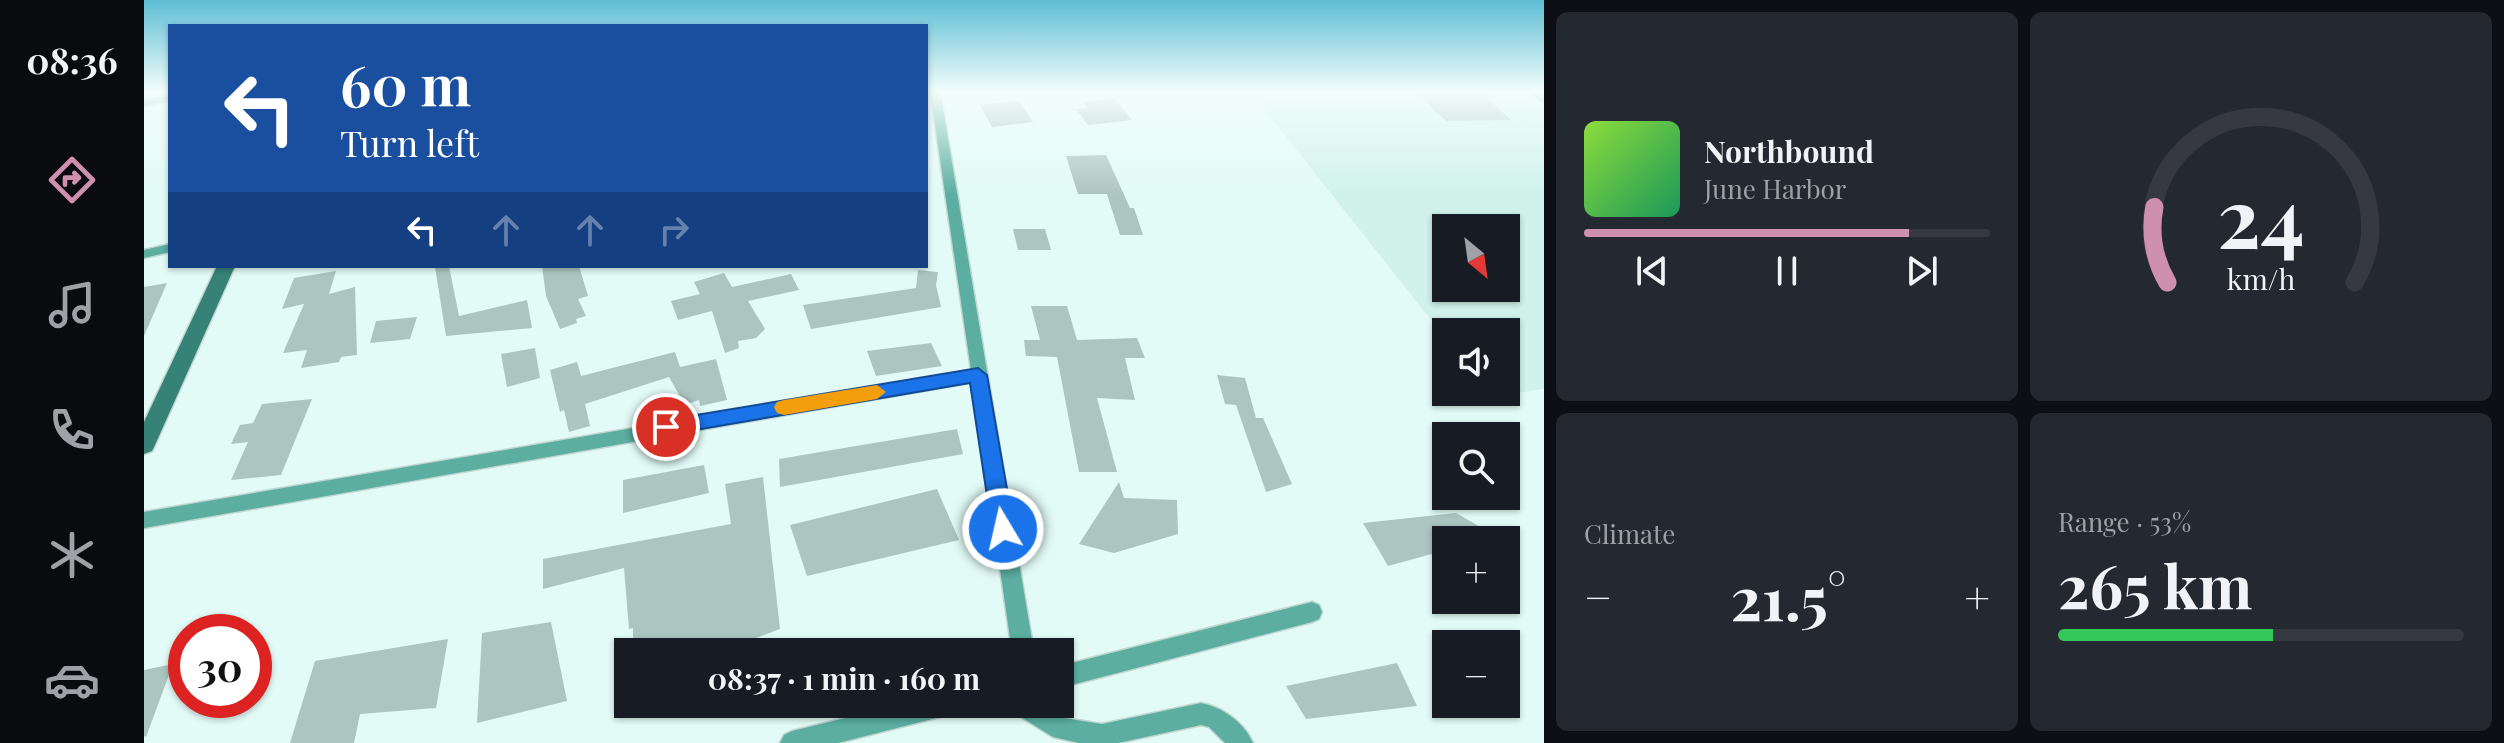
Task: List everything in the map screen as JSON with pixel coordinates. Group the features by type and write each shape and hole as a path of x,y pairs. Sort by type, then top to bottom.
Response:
{"street":[{"path":"940,126 1021,638"},
{"path":"144,254 168,248"},
{"path":"144,445 225,268"},
{"path":"144,520 978,375"},
{"path":"1074,673 1312,612"},
{"path":"1043,718 1061,729 1102,735 1201,714 1215,717 1241,743"},
{"path":"792,743 892,718"}],"shaded area":[{"path":"1277,126 1544,126 1544,389 1520,393 1520,318 1432,318 1432,321"}],"building":[{"path":"1106,155 1130,208 1134,208 1143,235 1120,235 1107,194 1078,194 1066,156"},
{"path":"1013,229 1045,229 1051,250 1018,250"},
{"path":"435,268 449,268 459,316 527,300 532,328 446,336"},
{"path":"542,268 580,268 588,296 578,299 586,316 560,329 546,296"},
{"path":"918,270 938,272 936,285 941,307 811,329 803,305 916,288"},
{"path":"336,271 329,294 355,287 357,355 341,357 339,362 301,368 307,350 283,353 304,304 282,309 294,278"},
{"path":"724,273 732,287 791,274 799,290 748,301 765,329 756,338 738,341 739,348 725,353 712,311 678,320 671,301 700,294 694,282"},
{"path":"167,283 144,336 144,287"},
{"path":"1031,306 1067,306 1077,340 1137,338 1145,358 1125,358 1135,400 1097,398 1117,472 1079,472 1057,357 1026,356 1024,340 1040,340"},
{"path":"417,317 410,339 370,343 376,321"},
{"path":"931,343 942,366 876,376 867,351"},
{"path":"535,348 540,378 507,387 501,354"},
{"path":"675,352 680,367 716,359 727,400 700,406 699,400 685,405 669,377 585,404 590,426 569,432 564,410 560,412 550,370 577,362 581,376"},
{"path":"1217,375 1245,378 1256,418 1263,418 1292,484 1266,492 1236,405 1225,404"},
{"path":"312,399 281,475 231,480 248,442 231,444 240,425 253,423 262,404"},
{"path":"957,429 963,454 780,487 779,459"},
{"path":"704,465 709,493 623,513 623,480"},
{"path":"763,477 780,629 756,638 633,638 633,628 629,629 624,568 543,589 543,559 731,524 725,484"},
{"path":"1119,482 1124,498 1177,500 1178,534 1114,553 1079,544"},
{"path":"937,489 959,540 807,576 790,525"},
{"path":"1456,513 1479,526 1432,526 1432,554 1388,566 1363,523"},
{"path":"551,622 567,701 477,723 482,633"},
{"path":"448,639 436,708 360,714 354,743 290,743 315,661"},
{"path":"1397,663 1417,706 1306,719 1286,686"},
{"path":"168,665 168,678 146,737 144,736 144,670"}],"slow traffic":[{"path":"784,407 877,392"}],"route":[{"path":"666,427 978,375 1003,529"}]}
